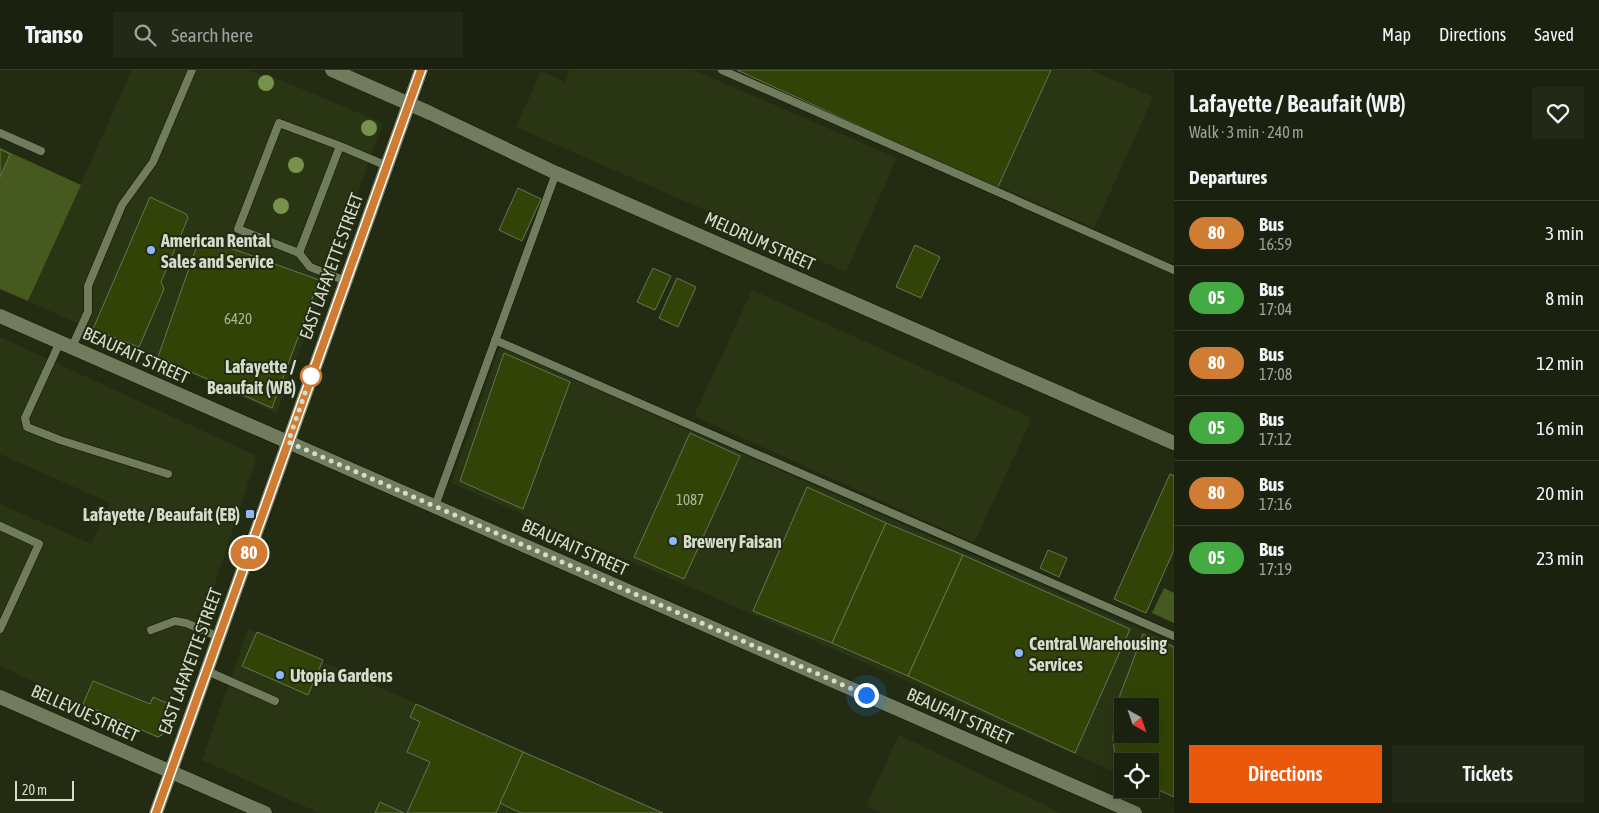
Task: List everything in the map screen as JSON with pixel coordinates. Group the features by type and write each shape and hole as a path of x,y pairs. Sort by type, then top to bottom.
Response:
{"street":[{"name":"MELDRUM STREET","path":"332,70 556,173 1174,443"},
{"name":"EAST LAFAYETTE STREET","path":"156,813 421,70"},
{"name":"BEAUFAIT STREET","path":"0,316 1136,813"},
{"name":"BELLEVUE STREET","path":"0,697 265,813"}],"lane":[{"path":"168,474 60,440 28,426 25,418 66,345 88,312 88,286 122,205 152,162 192,70"},
{"path":"722,70 1174,270"},
{"path":"346,281 310,267 298,253 238,229 279,123 387,166"},
{"path":"0,133 41,151"},
{"path":"298,253 340,146"},
{"path":"435,506 556,173"},
{"path":"495,340 1174,636"},
{"path":"0,526 39,544 0,630"},
{"path":"151,630 175,621 186,623 219,637"},
{"path":"207,671 275,700"}],"shaded area":[{"path":"132,70 248,70 260,75 268,75 383,123 277,413 28,301"},
{"path":"570,70 693,70 897,158 846,272 516,127 541,71 565,82"},
{"path":"732,70 1091,70 1153,97 1094,228"},
{"path":"0,148 81,185 28,301 0,289"},
{"path":"752,290 1032,418 974,543 694,416"},
{"path":"0,337 257,456 211,595 158,739 0,666 0,504 91,544 110,503 0,454"},
{"path":"500,347 1174,644 1174,797 1159,790 1159,753 1114,753 1114,772 451,483"},
{"path":"1164,588 1174,593 1174,623 1152,613"},
{"path":"248,629 664,813 319,813 202,760"},
{"path":"899,735 1061,813 881,813 866,806"}],"building":[{"path":"737,70 1051,70 997,189"},
{"path":"0,149 10,154 0,177"},
{"path":"518,188 541,199 522,241 499,230"},
{"name":"American Rental Sales and Service","path":"150,197 186,214 188,218 161,282 164,289 139,347 93,329"},
{"path":"200,237 319,280 272,408 158,357"},
{"path":"915,245 940,257 921,298 896,287"},
{"path":"653,268 671,276 655,310 637,302"},
{"path":"677,278 696,287 678,327 659,318"},
{"path":"504,353 570,382 523,509 460,481"},
{"path":"690,433 740,456 684,579 634,557"},
{"path":"1170,474 1174,476 1174,550 1146,613 1114,599"},
{"path":"807,487 886,523 832,643 753,611"},
{"path":"886,523 963,555 908,676 832,643"},
{"path":"1048,550 1067,558 1059,577 1040,568"},
{"name":"Central Warehousing Services","path":"963,555 1130,629 1075,753 908,676"},
{"path":"257,632 323,660 308,695 242,666"},
{"path":"1143,634 1174,647 1174,797 1159,790 1159,753 1114,753 1113,737 1114,729 1114,743 1159,743 1159,698 1119,698"},
{"path":"93,681 150,704 153,697 173,706 162,735 158,737 83,704"},
{"path":"416,704 523,752 496,813 407,813 430,762 407,752 420,722 410,717"},
{"path":"523,752 663,813 521,813 500,803"},
{"path":"380,802 404,813 375,813"}],"bus line":[{"name":"80","path":"156,813 421,70"}],"place":[{"name":"American Rental Sales and Service","path":"151,250"},
{"name":"Lafayette / Beaufait (WB)","path":"311,376"},
{"name":"Lafayette / Beaufait (EB)","path":"250,514"},
{"name":"Brewery Faisan","path":"673,541"},
{"name":"Central Warehousing Services","path":"1019,653"},
{"name":"Utopia Gardens","path":"280,675"}],"route":[{"path":"311,376 288,442 866,695"}]}
